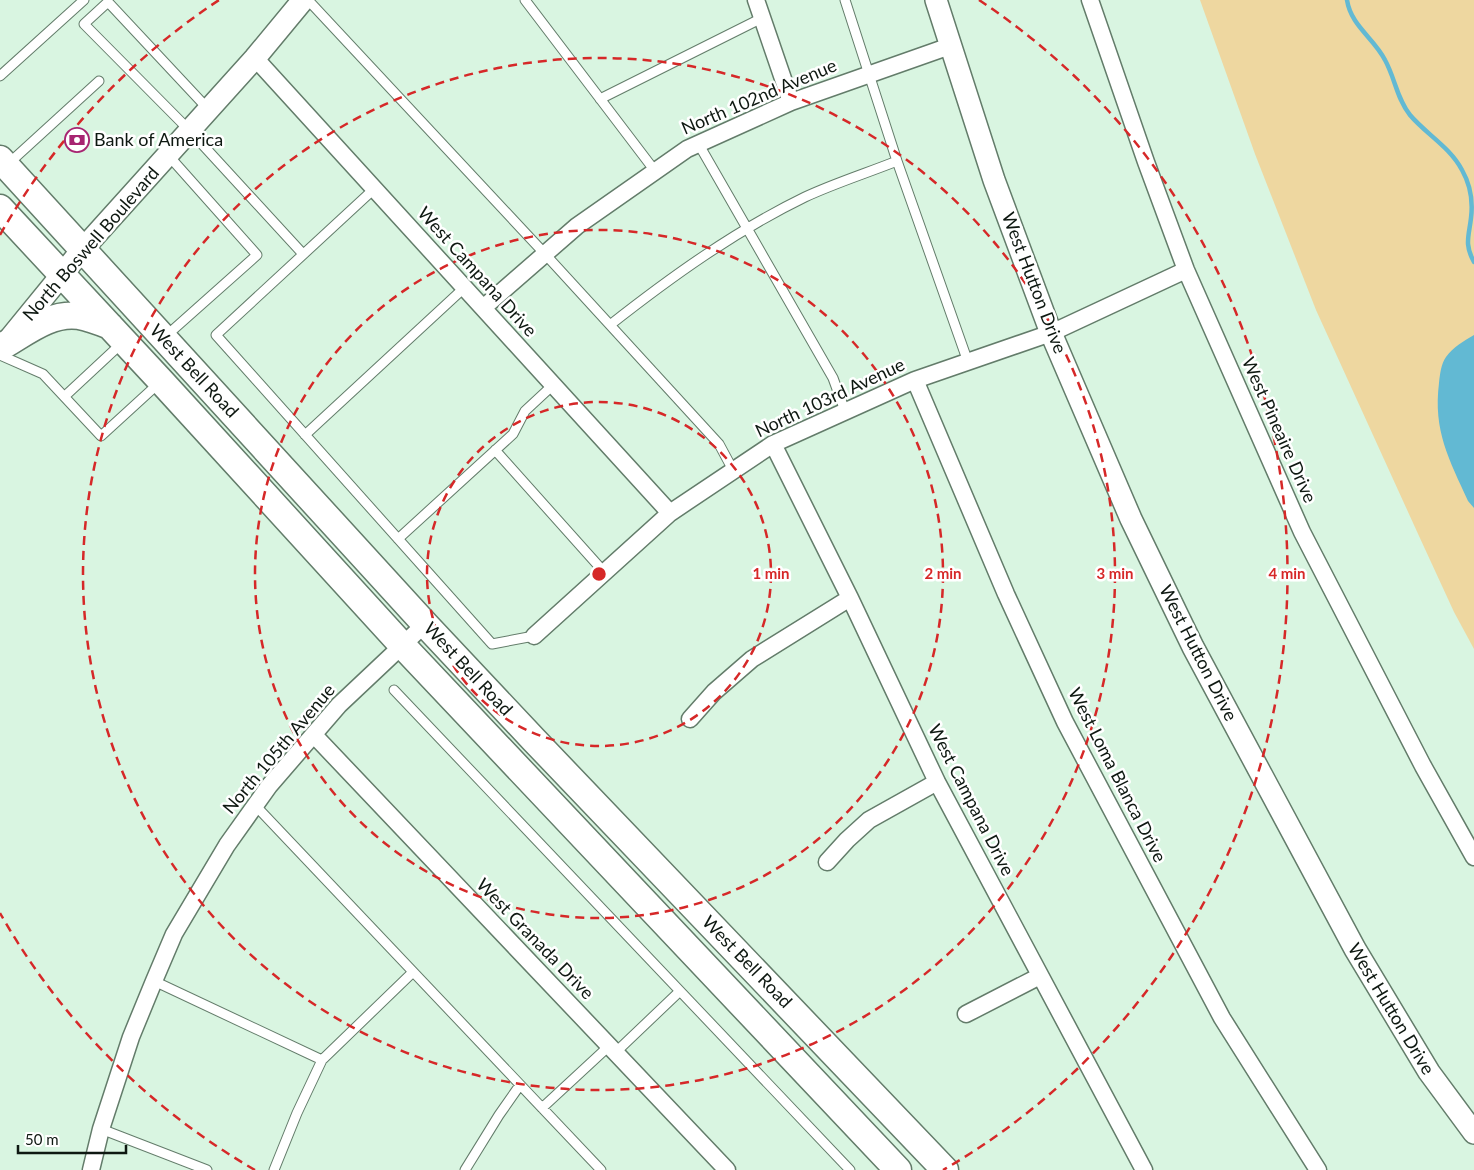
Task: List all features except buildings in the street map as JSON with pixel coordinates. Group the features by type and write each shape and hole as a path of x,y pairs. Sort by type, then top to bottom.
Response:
{"main road":[{"name":"West Bell Road","path":"3,162 425,624 945,1170"},
{"name":"West Bell Road","path":"0,208 402,645 898,1170"},
{"path":"2,351 37,325 65,316 78,316 117,333"}],"street":[{"name":"North Boswell Boulevard","path":"2,351 82,250 255,58 303,0"},
{"path":"756,0 791,102"},
{"name":"West Hutton Drive","path":"936,0 994,180 1051,333 1131,519 1193,647 1350,941 1429,1072 1474,1133"},
{"name":"West Pineaire Drive","path":"1090,0 1186,270 1302,532 1423,766 1474,857"},
{"name":"North 102nd Avenue","path":"483,308 577,226 698,143 791,102 950,46"},
{"name":"West Campana Drive","path":"255,58 670,513"},
{"name":"North 103rd Avenue","path":"534,636 670,513 773,444 915,380 1051,333 1186,270"},
{"name":"West Loma Blanca Drive","path":"915,380 1006,594 1065,722 1222,1018 1318,1170"},
{"name":"West Campana Drive","path":"773,444 850,598 937,782 1144,1170"},
{"path":"690,719 714,692 752,659 850,598"},
{"name":"North 105th Avenue","path":"91,1170 100,1129 133,1032 154,981 174,934 227,845 269,786 339,705 425,624"},
{"name":"West Granada Drive","path":"314,735 727,1170"},
{"path":"827,862 869,820 937,782"},
{"path":"966,1014 1040,976"}],"lane":[{"path":"0,76 84,0"},
{"path":"308,0 545,254 718,444 734,470"},
{"path":"525,0 655,171"},
{"path":"845,0 898,161 968,362"},
{"path":"209,110 108,2 84,24 190,131 303,254"},
{"path":"600,99 762,18"},
{"path":"3,162 99,81"},
{"path":"698,143 833,378 845,411"},
{"path":"164,338 256,255 168,154"},
{"path":"610,325 659,287 748,228 806,197 898,161"},
{"path":"374,189 216,336 492,644 534,636"},
{"path":"305,436 464,288"},
{"path":"65,396 117,333"},
{"path":"2,351 44,374 101,436 161,381"},
{"path":"398,539 513,434 525,411 552,385"},
{"path":"495,450 604,572"},
{"path":"394,690 850,1170"},
{"path":"255,805 601,1170"},
{"path":"274,1170 297,1112 322,1060 413,972"},
{"path":"154,981 322,1060"},
{"path":"542,1108 680,992"},
{"path":"465,1170 499,1114 520,1086"},
{"path":"100,1129 206,1170"}],"shaded area":[{"path":"1200,0 1474,0 1474,649 1454,612 1316,310 1255,154"}],"water":[{"path":"1474,335 1474,508 1468,501 1444,444 1438,416 1438,400 1440,373 1444,360 1455,347"}],"waterway":[{"path":"1347,0 1349,9 1358,25 1385,60 1399,95 1410,115 1451,154 1465,175 1472,206 1468,245 1474,262"}],"place":[{"name":"Bank of America","path":"77,140"}]}
